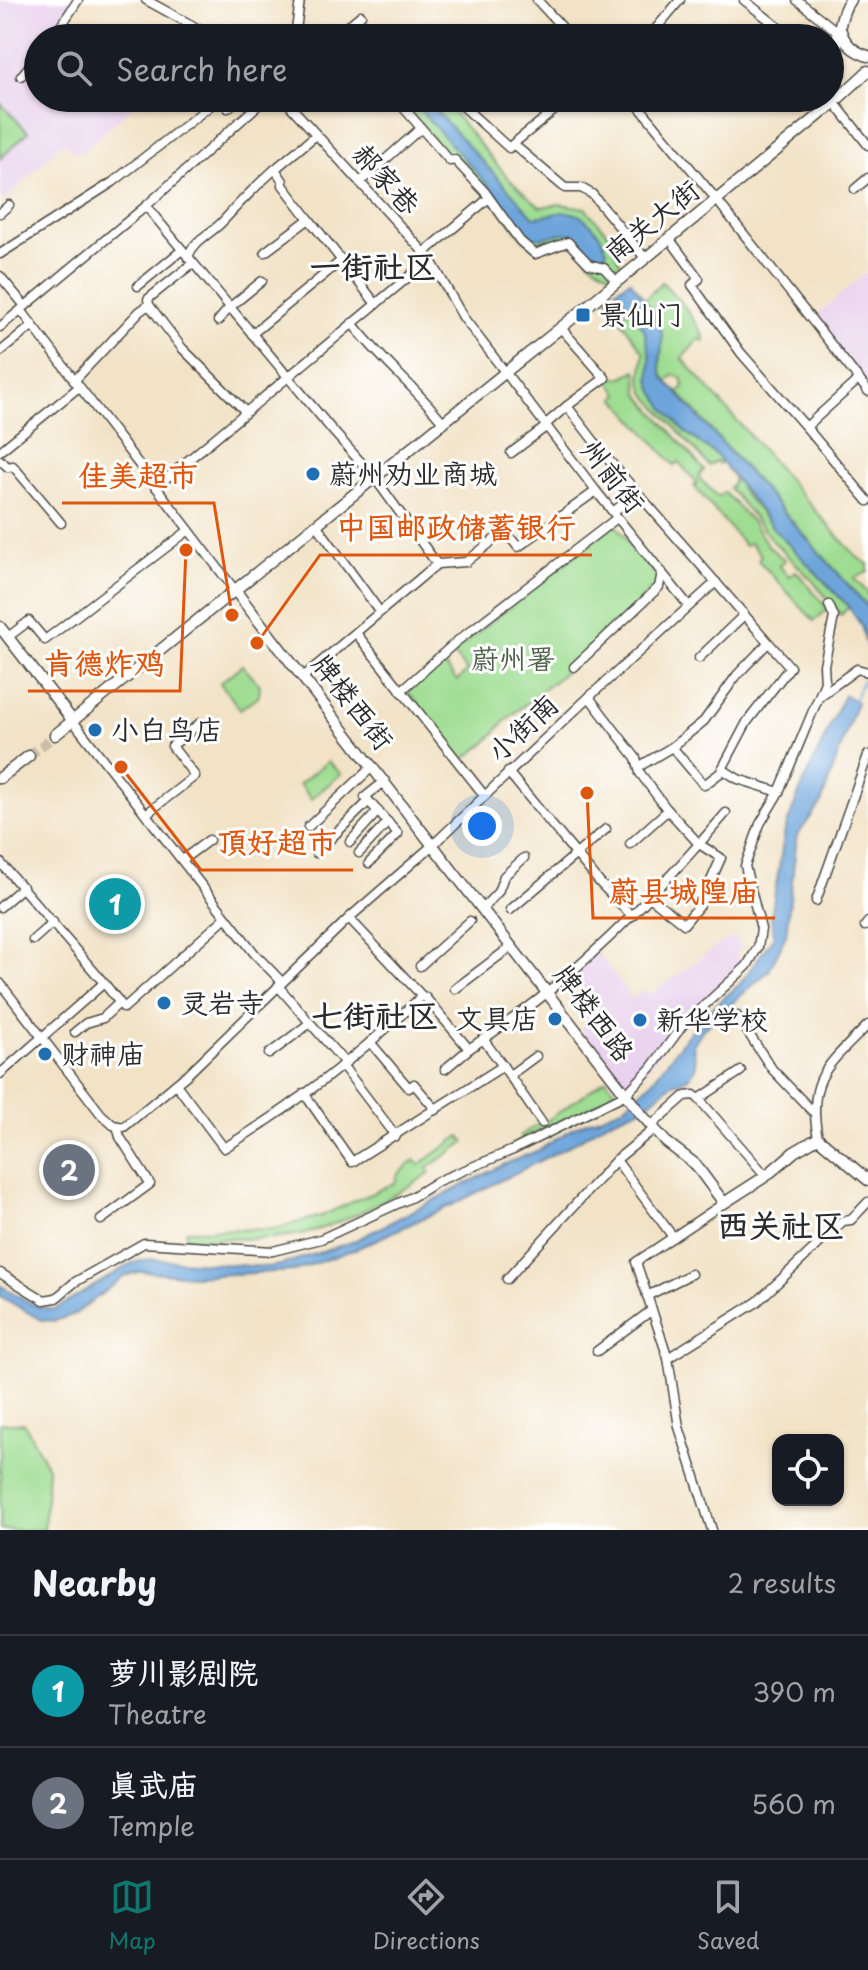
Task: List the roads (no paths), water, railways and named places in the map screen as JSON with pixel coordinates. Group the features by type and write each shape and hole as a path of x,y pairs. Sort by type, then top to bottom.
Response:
{"main road":[{"path":"841,24 843,0"},
{"path":"842,12 850,0"},
{"path":"844,37 848,45 868,56"},
{"name":"南关大街","path":"844,93 868,71"},
{"name":"南关大街","path":"55,735 822,112"},
{"name":"牌楼西街","path":"234,589 434,844"},
{"path":"0,627 73,721"},
{"path":"0,778 29,756"},
{"name":"牌楼西路","path":"434,844 479,913 512,946 641,1114 666,1142 695,1164 724,1203"},
{"path":"724,1203 818,1138 868,1180"}],"street":[{"path":"62,24 78,0"},
{"path":"146,0 190,24"},
{"path":"297,24 300,0"},
{"path":"537,0 559,24"},
{"path":"660,24 680,0"},
{"path":"744,0 774,24"},
{"path":"797,0 833,24"},
{"path":"354,24 361,15"},
{"path":"21,76 24,72"},
{"path":"0,254 113,182 202,112"},
{"path":"0,327 146,206 250,112"},
{"name":"郝家巷","path":"295,112 427,256 463,317 506,371"},
{"path":"407,112 450,161 455,160 489,198 520,241 535,254 568,242 589,264 604,268 616,281"},
{"path":"469,112 509,148 552,112"},
{"path":"644,112 868,391"},
{"path":"837,112 868,145"},
{"path":"360,182 421,128"},
{"path":"246,412 182,348 149,305 148,299 187,257 192,247 224,220 236,204 316,135"},
{"path":"513,144 565,188 581,188 592,194 645,258"},
{"path":"275,169 283,185 376,304"},
{"path":"855,189 868,178"},
{"path":"156,487 376,304 489,198"},
{"path":"0,213 9,205"},
{"path":"146,206 374,477 437,564"},
{"path":"265,252 309,219"},
{"path":"669,238 699,279 692,285 741,353 868,501"},
{"path":"138,286 187,257"},
{"path":"252,334 342,260"},
{"path":"0,276 32,326 234,589"},
{"path":"218,321 262,281"},
{"path":"0,451 76,384 140,311 149,305"},
{"path":"352,323 381,359 394,367 443,422"},
{"path":"0,352 32,326"},
{"path":"511,453 605,378 560,327"},
{"name":"州前街","path":"506,371 596,491 688,605"},
{"path":"806,427 859,379"},
{"path":"567,406 637,493 790,667 747,722 722,769 704,785 672,747"},
{"path":"0,460 8,467 13,466 61,523"},
{"path":"303,677 437,564 466,562 505,531 518,547 596,491"},
{"path":"401,691 456,642 615,515 637,493"},
{"path":"316,524 380,612"},
{"path":"8,637 29,621 45,640 189,530"},
{"path":"574,667 659,587 662,572"},
{"name":"小街南","path":"117,1126 124,1127 176,1084 349,918 434,844 716,582"},
{"path":"0,1273 44,1300 56,1298 75,1282 144,1243 273,1251 321,1239 412,1197 438,1181 513,1150 626,1095 682,1026 747,966 758,947 761,929 745,866 760,824 779,792 825,682 824,665 834,617 829,605"},
{"path":"699,658 744,615"},
{"path":"356,633 484,795"},
{"path":"640,766 672,747 704,721 737,675 768,643"},
{"path":"819,697 857,669 868,672"},
{"path":"589,697 636,758 640,773 668,810 699,844 721,858 711,885 684,924 650,897"},
{"path":"73,721 396,1136"},
{"path":"146,814 195,776 172,746 200,723"},
{"path":"816,901 868,755"},
{"path":"308,827 373,766"},
{"path":"722,769 738,779 779,792"},
{"path":"508,772 600,883 632,916"},
{"path":"369,863 398,834 365,797 385,781"},
{"path":"316,853 369,801"},
{"path":"630,844 668,810"},
{"path":"350,842 378,811"},
{"path":"445,1069 548,992 632,916 726,813"},
{"path":"359,853 388,822"},
{"path":"510,910 606,829"},
{"path":"182,860 209,840"},
{"path":"420,966 479,913 498,892 504,876 524,858"},
{"path":"0,862 124,1008 226,917"},
{"path":"0,907 23,887"},
{"path":"349,918 469,1049"},
{"path":"33,940 53,922"},
{"path":"455,989 512,946"},
{"path":"0,983 101,1114 117,1126 120,1137 150,1184 101,1220"},
{"path":"0,1074 104,983"},
{"path":"176,1084 224,1148 271,1121 422,996"},
{"path":"75,1032 86,1023 103,1018 119,1003"},
{"path":"737,1016 772,1069 812,1111"},
{"path":"269,1054 310,1023"},
{"path":"818,1138 812,1111 824,1069 868,1025"},
{"path":"483,1039 542,1123"},
{"path":"370,1042 409,1088 414,1084 436,1110"},
{"path":"510,1075 536,1056"},
{"path":"304,1093 352,1162 503,1066"},
{"path":"699,1099 741,1071"},
{"path":"507,1279 616,1160 685,1096 694,1095 699,1099 766,1176"},
{"path":"616,1160 673,1237"},
{"path":"668,1358 757,1302 843,1221 851,1220 868,1202"},
{"path":"712,1530 679,1427 668,1358 636,1262 724,1203"},
{"path":"647,1296 691,1274"},
{"path":"597,1351 652,1310"}],"water":[{"path":"422,112 437,112 534,217 566,212 586,220 597,231 607,250 604,256 597,257 572,234 542,238 524,232 495,193"},
{"path":"630,280 660,327 663,377 868,607 868,652 861,625 847,605 775,530 717,456 683,430 654,392 644,329 617,295 616,290"},
{"path":"844,695 857,702 821,803 797,836 786,935 769,971 703,1029 693,1045 696,1066 690,1077 672,1084 645,1107 607,1122 571,1145 450,1206 358,1248 294,1271 193,1276 140,1271 125,1276 75,1314 54,1321 41,1320 0,1296 0,1285 34,1305 54,1310 132,1263 149,1259 267,1267 280,1265 352,1242 505,1164 539,1150 575,1127 622,1108 652,1081 701,1018 740,984 774,936 771,917 785,830"}],"waterway":[{"path":"854,701 865,674"}],"tunnel":[{"path":"29,756 55,735"}],"place":[{"name":"景仙门","path":"583,315"},
{"name":"蔚州劝业商城","path":"313,474"},
{"name":"肯德炸鸡","path":"186,550"},
{"name":"佳美超市","path":"232,615"},
{"name":"中国邮政储蓄银行","path":"257,643"},
{"name":"小白鸟店","path":"95,730"},
{"name":"頂好超市","path":"121,767"},
{"name":"蔚县城隍庙","path":"587,793"},
{"name":"萝川影剧院","path":"115,904"},
{"name":"灵岩寺","path":"164,1003"},
{"name":"文具店","path":"555,1019"},
{"name":"新华学校","path":"640,1020"},
{"name":"财神庙","path":"45,1054"},
{"name":"真武庙","path":"69,1170"}],"district":[{"name":"一街社区","path":"373,267"},
{"name":"七街社区","path":"375,1016"},
{"name":"西关社区","path":"781,1226"}],"park label":[{"name":"蔚州署","path":"513,659"}]}
